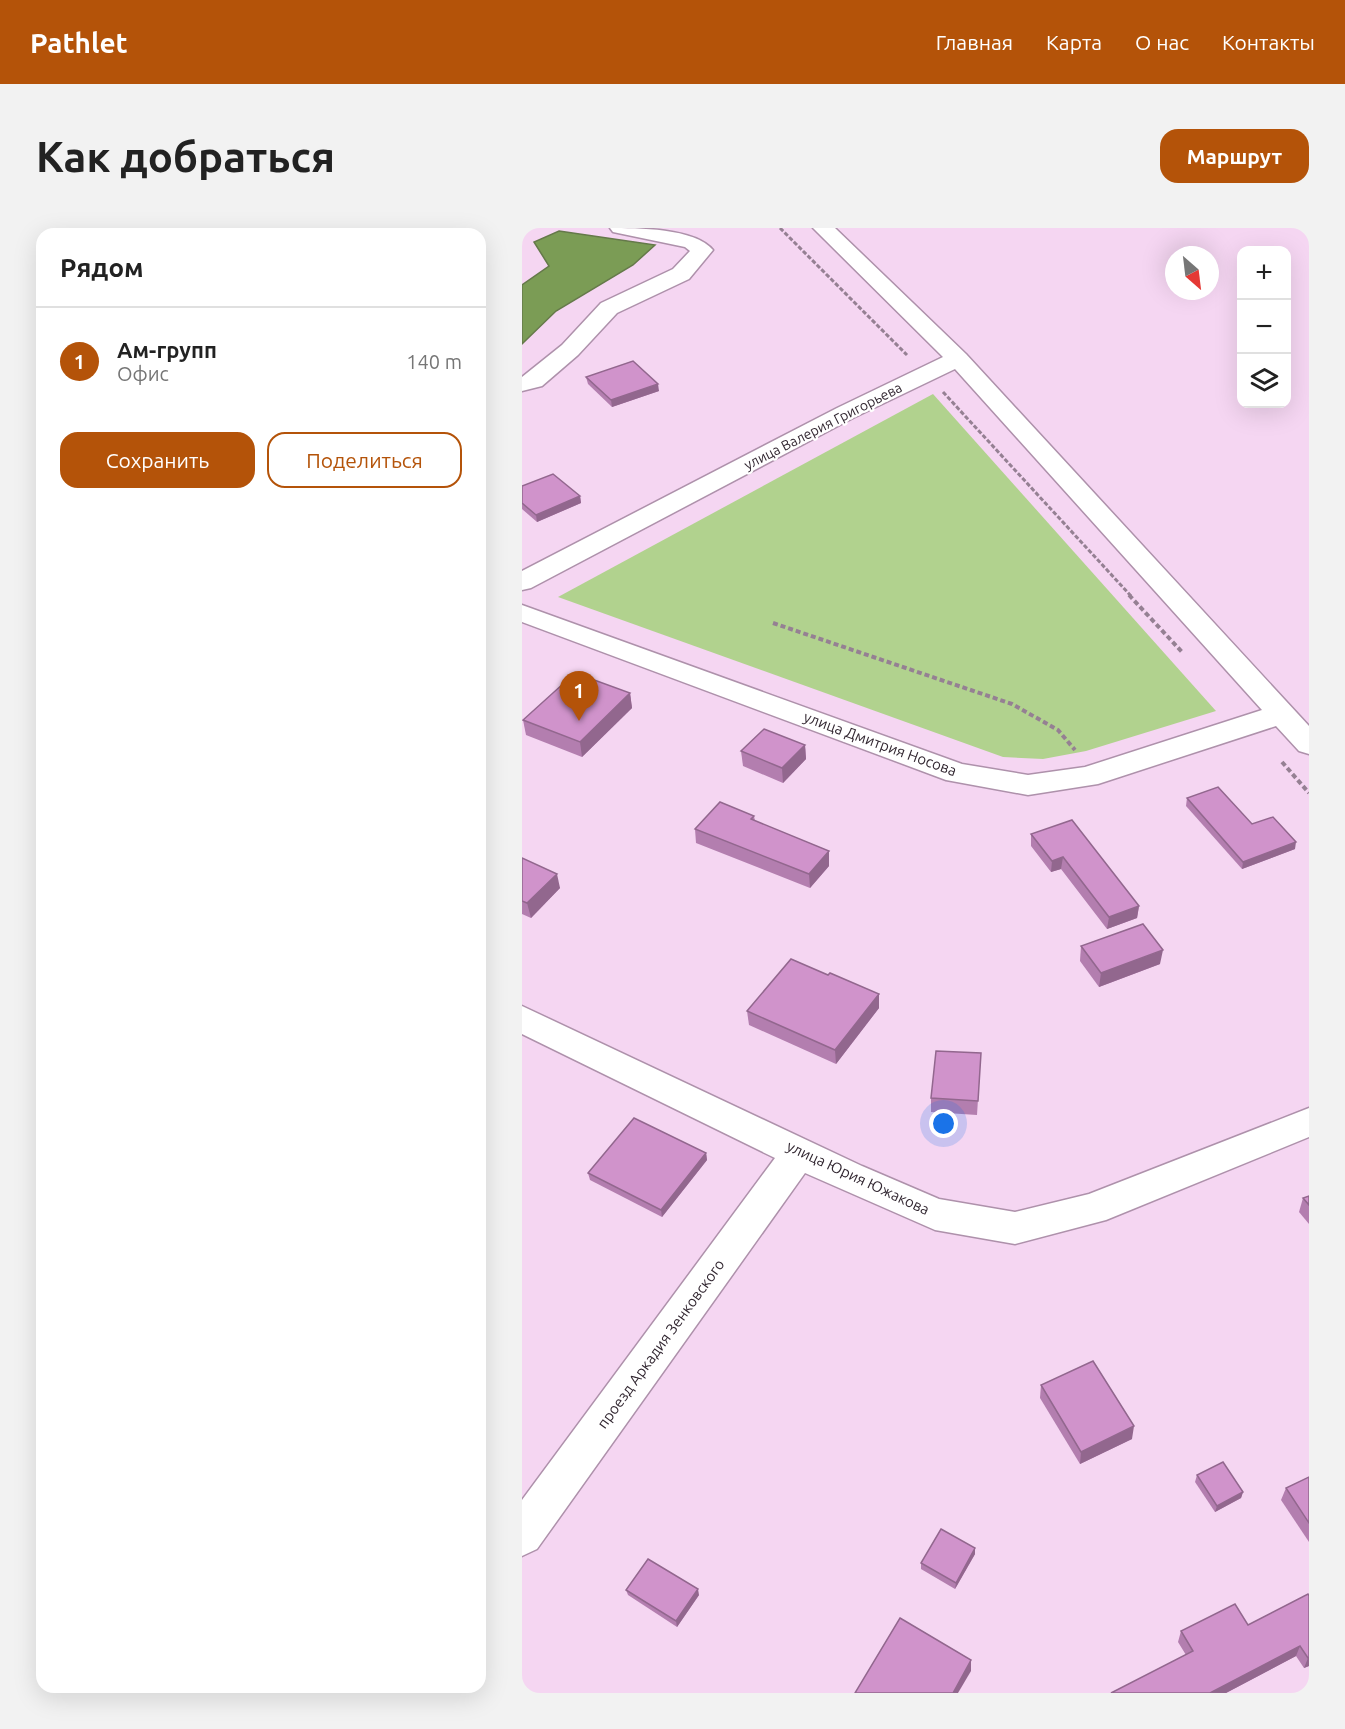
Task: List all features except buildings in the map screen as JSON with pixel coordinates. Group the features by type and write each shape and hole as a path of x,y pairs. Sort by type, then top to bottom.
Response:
{"street":[{"path":"522,384 534,381 609,308 681,274 702,250 692,242 620,228"},
{"path":"823,228 958,359 1309,744"},
{"name":"улица Валерия Григорьева","path":"522,582 958,359"},
{"name":"улица Дмитрия Носова","path":"522,613 957,773 1028,785 1094,774 1281,714"},
{"name":"улица Юрия Южакова","path":"522,1019 935,1214 1015,1228 1094,1209 1309,1122"},
{"name":"проезд Аркадия Зенковского","path":"522,1535 800,1152"}],"path":[{"path":"780,228 926,374 1184,654"},
{"path":"773,623 1012,704 1058,730 1094,774"},
{"path":"1249,724 1309,793"}],"shaded area":[{"path":"559,231 655,245 633,265 556,311 522,344 522,285 549,266 534,242"},
{"path":"933,394 1216,711 1086,751 1043,759 1003,757 558,597"}],"place":[{"name":"Ам-групп","path":"579,721"}]}
